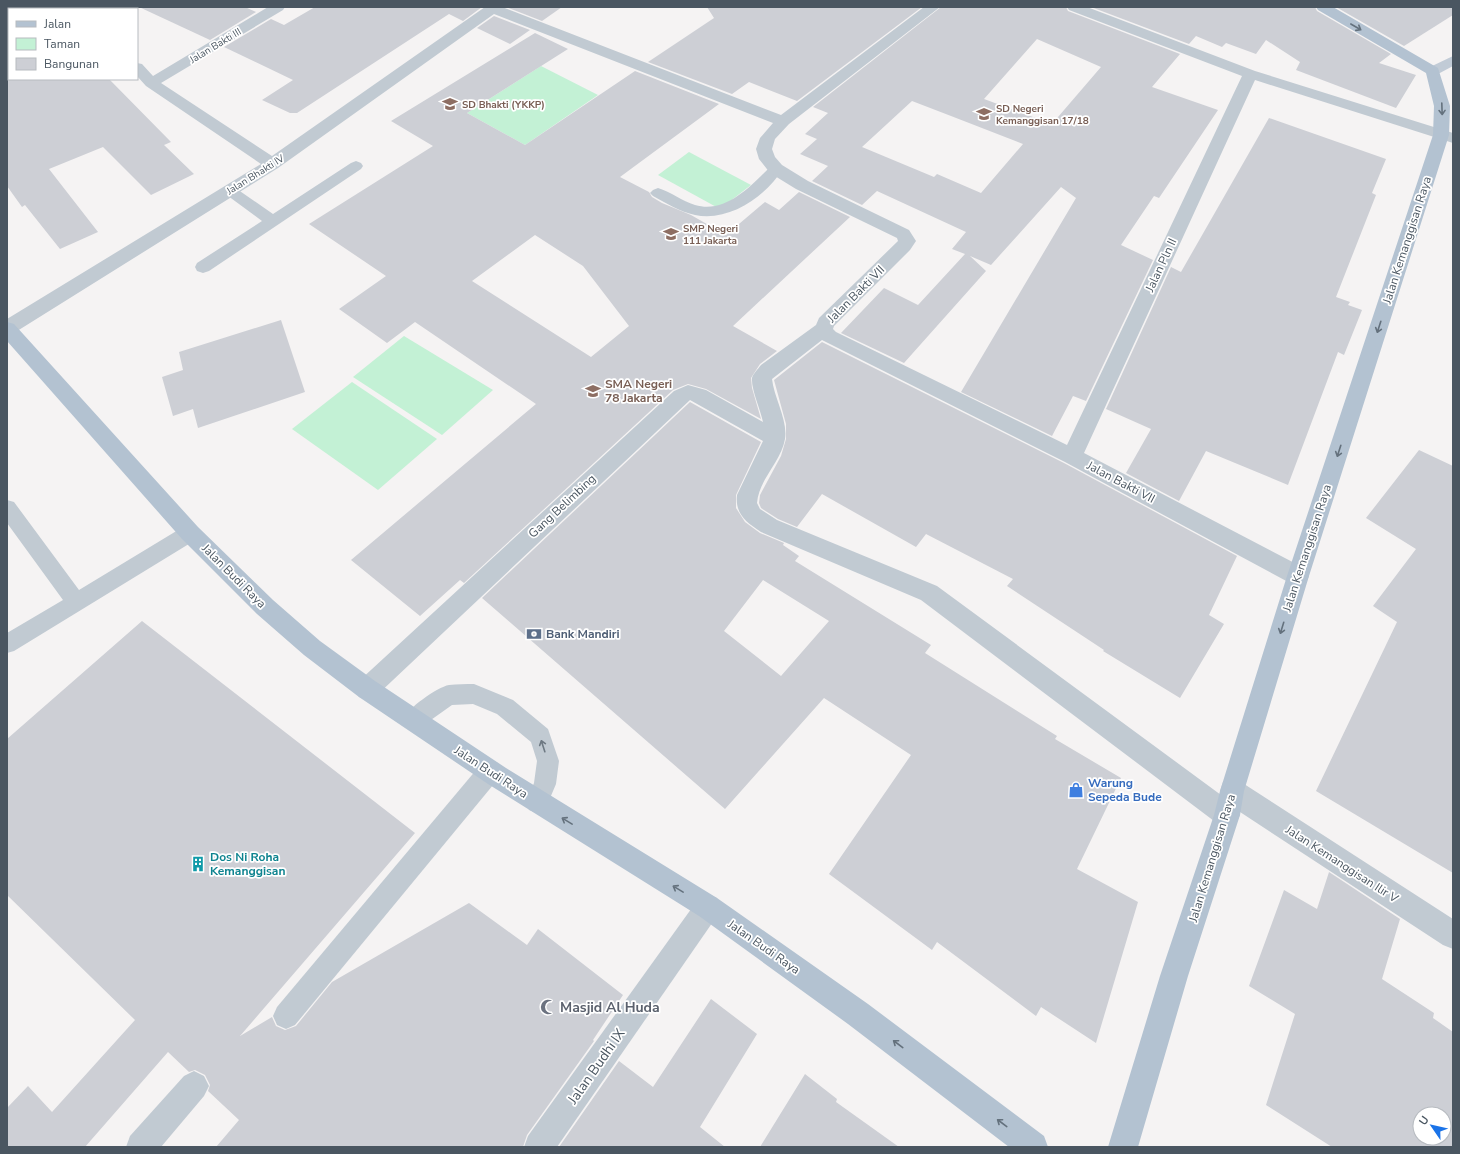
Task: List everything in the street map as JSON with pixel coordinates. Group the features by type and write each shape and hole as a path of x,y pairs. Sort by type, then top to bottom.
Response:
{"main road":[{"path":"1323,7 1432,71"},
{"name":"Jalan Kemanggisan Raya","path":"1123,1147 1174,976 1227,815 1232,791 1298,576 1447,137 1442,106 1432,71"},
{"name":"Jalan Budi Raya","path":"7,328 190,533 264,607 312,648 367,689 537,802 708,907 858,1014 1033,1147"}],"street":[{"name":"Jalan Bakti III","path":"151,83 278,7"},
{"name":"Jalan Bakti VII","path":"933,7 783,122 768,138 764,148 767,159 776,169 802,185 903,234 907,241 826,323 824,329 829,337 1072,456 1298,576"},
{"path":"1074,7 1250,74 1447,137"},
{"path":"493,8 783,122"},
{"name":"Jalan Bhakti IV","path":"7,328 272,164 493,8"},
{"path":"1432,71 1453,60"},
{"path":"138,67 151,83 272,164"},
{"name":"Jalan Pln II","path":"1072,456 1250,74"},
{"path":"824,329 768,370 762,378 775,438 767,458 746,495 746,503 750,512 769,526 929,593 1227,815"},
{"name":"Gang Belimbing","path":"367,689 681,396 688,392 698,395 775,438"},
{"name":"Jalan Kemanggisan Ilir V","path":"1232,791 1271,818 1453,935"},
{"name":"Jalan Budhi IX","path":"539,1147 708,907"},
{"path":"140,1147 194,1086"}],"lane":[{"path":"203,267 356,166"},
{"path":"658,193 695,210 720,211 741,202 776,169"},
{"path":"229,190 272,221"},
{"path":"7,508 76,602"},
{"path":"7,644 190,533"},
{"path":"413,720 448,695 474,694 505,707 540,736 548,761 545,784 537,802"},
{"path":"286,1016 490,771"}],"green space":[{"path":"541,66 598,95 525,145 467,113"},
{"path":"689,152 751,185 720,209 658,175"},
{"path":"404,336 493,390 442,435 353,377"},
{"path":"352,382 437,439 378,490 292,429"}],"building":[{"path":"139,7 245,7 256,12 210,40"},
{"path":"315,7 482,7 463,21 449,14 297,113 290,113 262,100 293,80 224,47 271,19 284,25"},
{"path":"506,7 562,7 542,21"},
{"path":"707,7 922,7 797,101 749,82 732,94 648,62 714,18"},
{"path":"941,7 1066,7 1068,11 1180,54 1152,87 1218,110 1159,198 1154,196 1121,245 1153,260 1086,401 1073,396 1052,436 961,392 1076,198 1061,187 991,265 970,256 986,271 904,363 841,333 884,288 918,305 965,254 952,249 966,232 877,191 862,205 812,181 828,166 800,154 817,139 805,134 828,113 813,107","holes":["1037,39 1101,67 1052,124 984,99","912,101 951,116 1023,144 981,193 937,174 934,177 862,147"]},
{"path":"1091,7 1315,7 1317,11 1391,54 1379,63 1416,75 1396,108 1296,70 1300,62 1266,40 1256,54 1226,43 1222,47 1196,36 1189,44"},
{"path":"1336,7 1453,7 1453,15 1404,46"},
{"path":"494,16 530,30 510,44 477,28"},
{"path":"535,33 568,49 467,113 525,145 635,71 719,104 620,177 649,192 652,197 662,203 691,215 726,235 765,202 779,210 799,192 850,217 733,326 777,351 760,364 751,378 752,388 761,419 706,389 688,384 673,390 464,583 460,580 420,616 351,560 536,404 415,322 387,343 339,309 386,276 309,224 433,146 391,121","holes":["535,235 583,266 629,326 591,357 472,281"]},
{"path":"7,79 110,80 171,142 164,145 194,174 151,195 103,147 49,169 98,232 60,249 25,205 22,207 7,186"},
{"path":"1269,118 1386,159 1372,193 1376,195 1336,297 1350,302 1348,305 1362,310 1344,355 1338,352 1288,485 1206,451 1179,501 1126,473 1151,429 1106,409 1171,267 1181,272"},
{"path":"281,320 305,392 198,428 193,409 173,416 162,377 183,370 179,352"},
{"path":"822,342 1064,463 1237,556 1209,615 1224,624 1180,698 1103,651 1104,650 1007,586 1013,579 926,534 916,547 822,494 797,527 778,519 761,508 759,503 760,495 781,456 786,439 786,424 774,380"},
{"path":"690,402 761,442 736,495 736,508 745,522 760,533 784,543 783,545 799,556 795,561 931,645 925,653 1057,736 1055,739 1121,778 1077,869 1138,902 1096,1043 1041,1007 1036,1016 937,942 932,950 829,874 911,755 824,698 725,809 482,598","holes":["763,580 829,621 781,676 724,631"]},
{"path":"1419,450 1453,466 1453,873 1316,791 1397,622 1373,606 1416,549 1366,518"},
{"path":"142,621 415,833 240,1036 272,1017 276,1026 285,1030 296,1026 332,982 469,903 527,945 538,929 623,995 593,1040 594,1041 527,1135 523,1147 216,1147 239,1120 208,1091 210,1085 205,1075 195,1070 189,1072 168,1052 85,1147 7,1147 7,1108 28,1086 52,1112 135,1020 7,895 7,739"},
{"path":"1329,872 1400,919 1382,979 1434,1013 1433,1018 1453,1032 1453,1147 1332,1147 1266,1105 1295,1014 1249,986 1284,890 1317,909"},
{"path":"711,999 757,1034 700,1127 725,1147 559,1147 619,1061 653,1087"},
{"path":"805,1074 837,1099 836,1102 899,1147 760,1147"}],"place":[{"name":"SD Bhakti (YKKP)","path":"450,104"},
{"name":"SD Negeri Kemanggisan 17/18","path":"984,114"},
{"name":"SMP Negeri 111 Jakarta","path":"671,234"},
{"name":"SMA Negeri 78 Jakarta","path":"593,391"},
{"name":"Bank Mandiri","path":"534,634"},
{"name":"Warung Sepeda Bude","path":"1076,790"},
{"name":"Dos Ni Roha Kemanggisan","path":"198,864"},
{"name":"Masjid Al Huda","path":"548,1007"}]}
